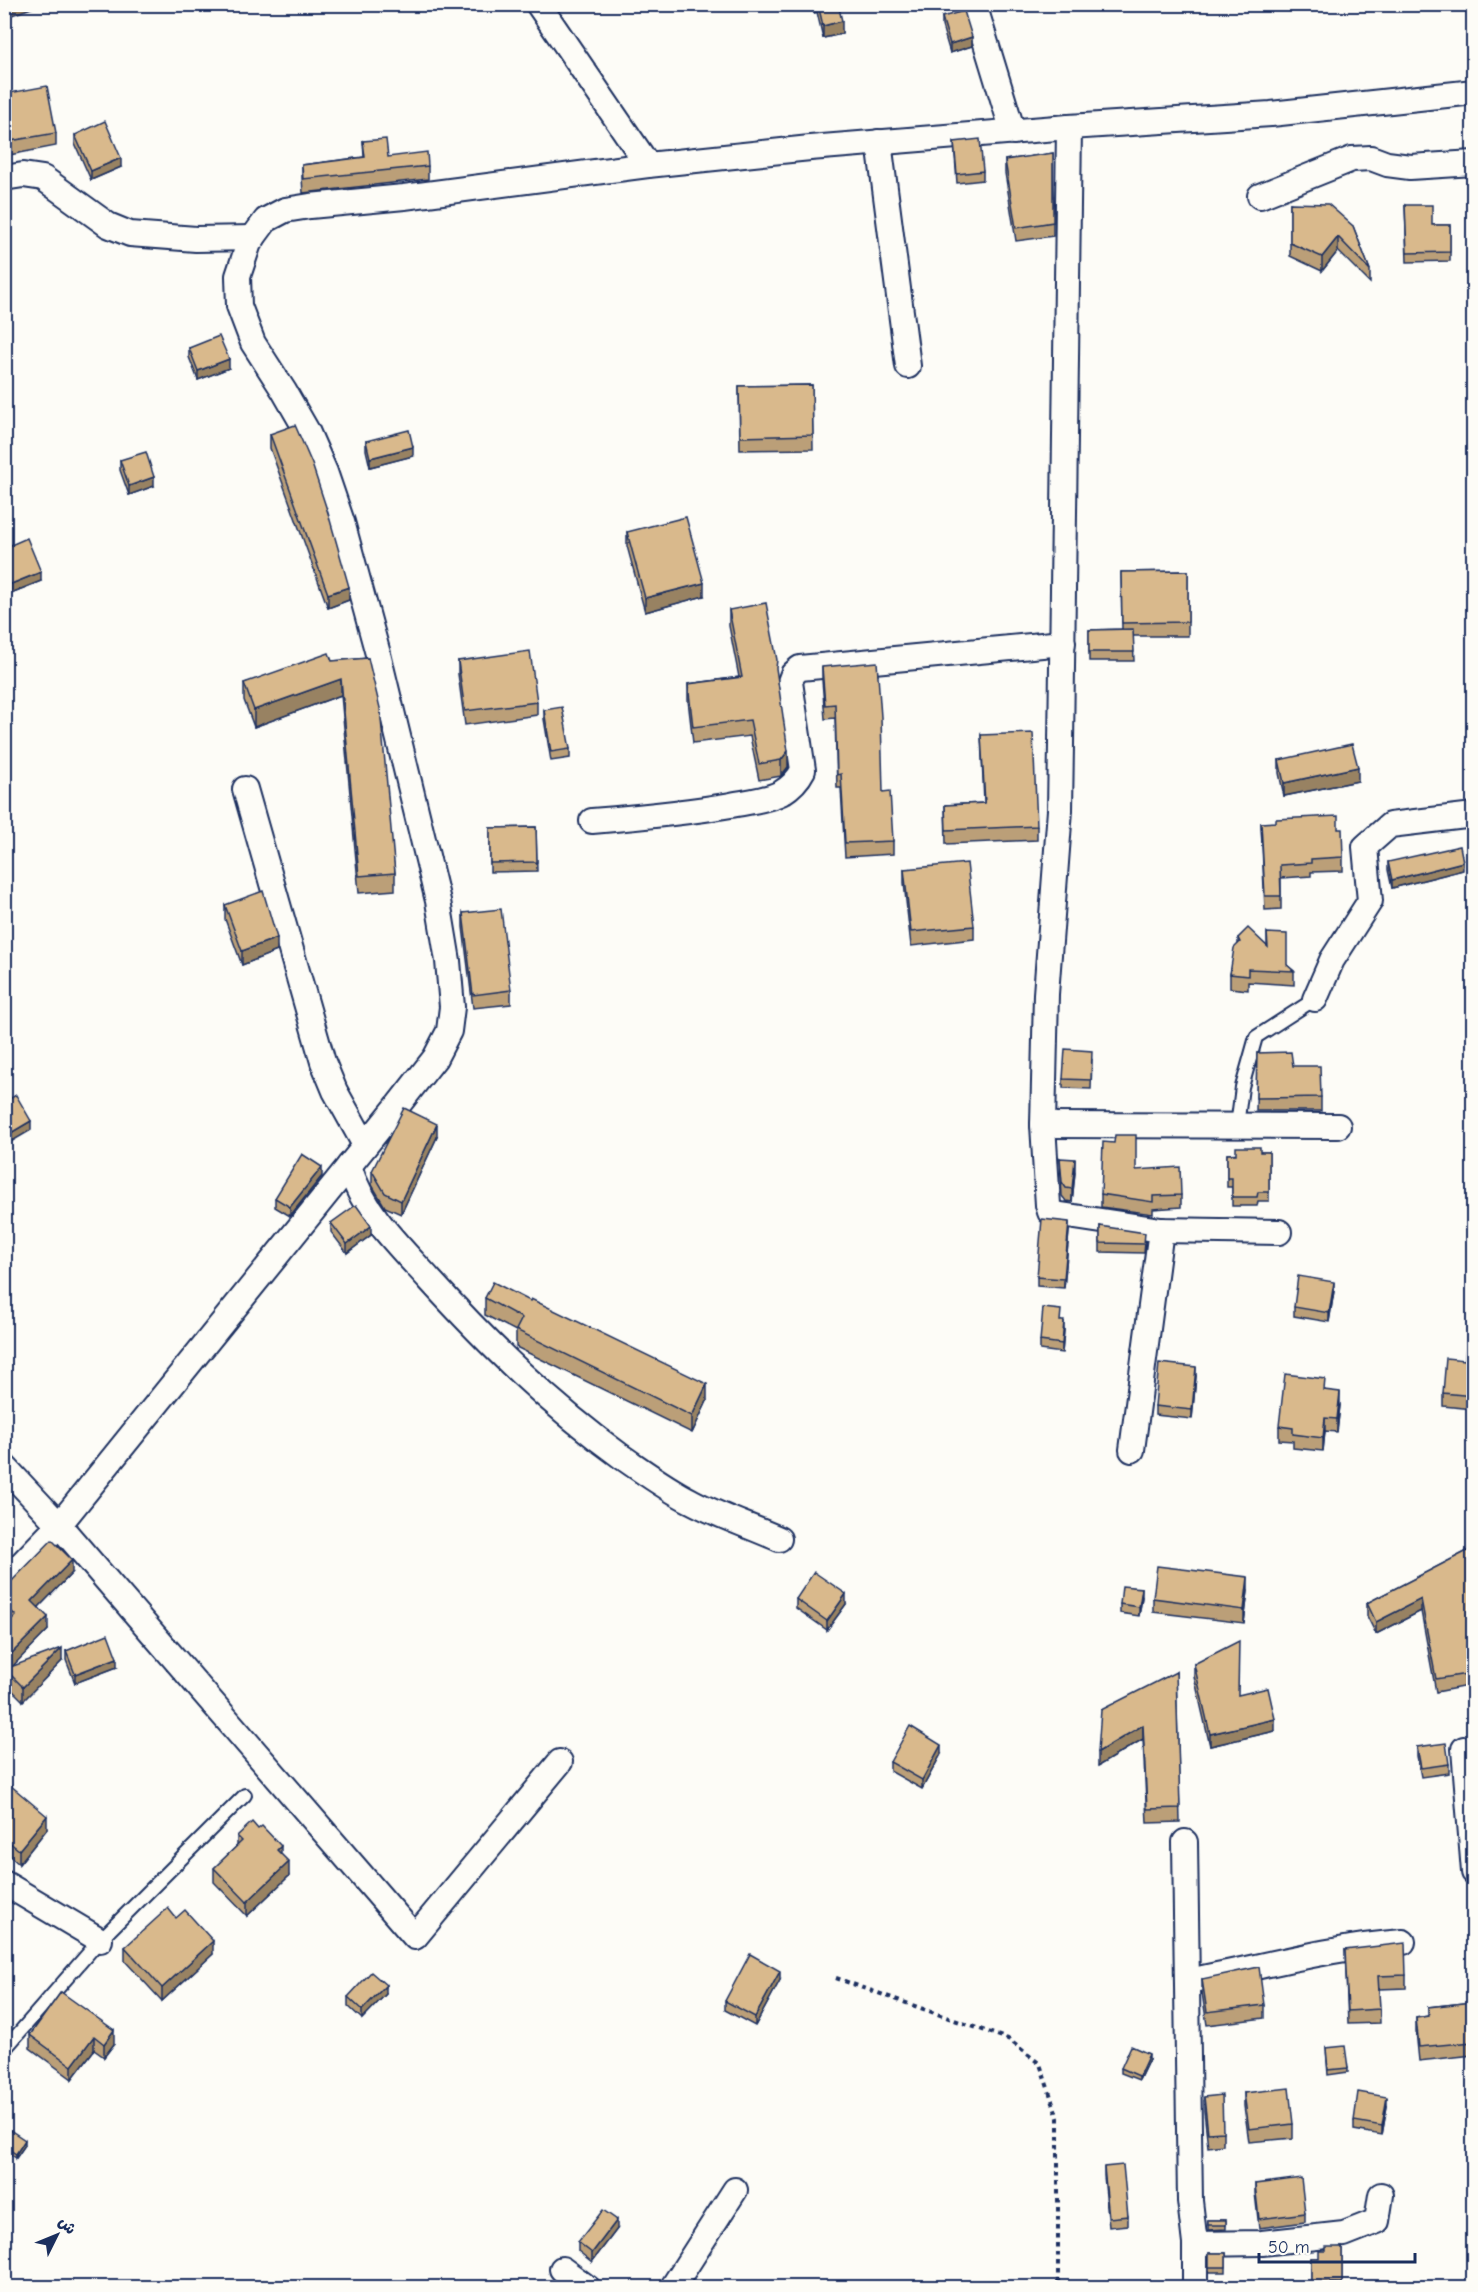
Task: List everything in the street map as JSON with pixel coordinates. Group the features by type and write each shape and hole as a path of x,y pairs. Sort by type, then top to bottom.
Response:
{"street":[{"path":"538,4 648,165"},
{"path":"974,4 1013,132"},
{"path":"4,1582 58,1525 349,1166 443,1046 449,1031 452,1007 451,985 438,901 378,654 342,522 308,431 253,343 239,306 238,276 253,238 266,220 285,210 648,165 879,142 1272,114 1473,92"},
{"path":"1069,127 1060,810 1046,994 1044,1125 1050,1212 1161,1230 1279,1232"},
{"path":"879,142 908,366"},
{"path":"1260,196 1352,159 1371,158 1387,164 1410,167 1473,163"},
{"path":"4,178 23,175 43,178 108,225 130,234 196,239 253,238"},
{"path":"592,821 684,813 779,794 791,786 799,779 803,770 790,682 800,668 1063,643"},
{"path":"245,789 323,1062 335,1091 365,1145"},
{"path":"1315,999 1332,960 1370,901 1365,847 1390,825 1473,815"},
{"path":"1044,1125 1338,1126"},
{"path":"349,1166 362,1199 380,1225 501,1356 542,1393 592,1435 691,1502 778,1539"},
{"path":"1132,1450 1161,1230"},
{"path":"4,1466 58,1525 415,1937 560,1762"},
{"path":"1464,1749 1473,1872"},
{"path":"1185,1842 1190,2201 1195,2244 1195,2288"},
{"path":"4,1882 100,1940"},
{"path":"1186,1981 1359,1945 1403,1942"},
{"path":"672,2288 735,2190"},
{"path":"1195,2244 1262,2242 1344,2235 1377,2222 1381,2195"},
{"path":"562,2269 588,2288"}],"lane":[{"path":"1237,1126 1242,1087 1256,1037 1315,999"},
{"path":"4,2050 100,1940 245,1795"}],"path":[{"path":"836,1978 1008,2039 1040,2064 1058,2118 1058,2288"}],"building":[{"path":"818,4 838,4 842,21 823,26"},
{"path":"964,11 972,37 950,44 942,17"},
{"path":"47,86 56,133 4,142 4,94"},
{"path":"105,121 121,158 91,171 75,135"},
{"path":"386,139 388,157 427,152 428,166 303,179 302,165 365,157 363,141"},
{"path":"980,139 983,171 957,174 954,142"},
{"path":"1053,153 1053,222 1016,228 1005,160"},
{"path":"1290,203 1328,204 1353,226 1370,270 1338,237 1322,257 1290,243"},
{"path":"1405,205 1432,205 1432,225 1450,225 1450,252 1407,253"},
{"path":"219,336 229,359 198,371 189,348"},
{"path":"812,385 813,435 740,437 739,386"},
{"path":"295,425 312,464 349,587 328,594 270,434"},
{"path":"409,430 413,447 370,458 366,441"},
{"path":"146,452 154,477 129,486 120,460"},
{"path":"686,517 704,583 645,598 627,532"},
{"path":"27,538 41,572 6,586 4,548"},
{"path":"1188,571 1188,622 1122,623 1121,572"},
{"path":"766,603 777,660 776,668 788,751 781,760 759,764 750,720 693,727 688,684 742,677 729,610"},
{"path":"1133,629 1134,652 1089,652 1089,630"},
{"path":"530,651 537,702 465,711 458,661"},
{"path":"329,653 332,661 368,658 380,708 395,873 359,876 341,679 254,710 244,683"},
{"path":"877,662 883,792 890,791 893,841 845,843 841,774 837,775 835,704 825,705 822,667"},
{"path":"562,707 570,749 551,752 544,710"},
{"path":"1033,733 1037,826 946,830 945,805 985,803 981,735"},
{"path":"1352,744 1358,767 1284,783 1279,760"},
{"path":"1338,816 1338,829 1342,829 1343,857 1311,859 1311,863 1280,865 1281,896 1265,896 1261,823 1276,822 1276,819"},
{"path":"536,827 537,862 490,863 490,828"},
{"path":"1460,846 1463,862 1392,880 1388,862"},
{"path":"967,863 974,926 911,932 904,869"},
{"path":"263,891 277,938 242,951 225,905"},
{"path":"501,909 511,990 473,995 463,913"},
{"path":"1248,928 1268,947 1267,933 1287,934 1287,965 1294,971 1248,969 1248,976 1230,974 1234,948 1240,942 1238,938"},
{"path":"1065,1049 1092,1051 1091,1080 1063,1079"},
{"path":"1291,1052 1293,1066 1320,1066 1321,1097 1256,1098 1257,1053"},
{"path":"16,1095 31,1121 4,1137 4,1102"},
{"path":"404,1108 437,1124 401,1201 385,1193 372,1171"},
{"path":"1115,1135 1136,1135 1136,1170 1180,1167 1181,1195 1153,1196 1153,1202 1101,1194 1103,1142 1114,1143"},
{"path":"1236,1147 1260,1147 1260,1152 1269,1152 1269,1192 1258,1192 1257,1197 1232,1197 1232,1178 1227,1178 1227,1154 1236,1154"},
{"path":"302,1154 322,1167 290,1207 275,1198"},
{"path":"1060,1158 1075,1159 1072,1189 1066,1188 1062,1182"},
{"path":"356,1205 371,1226 347,1244 331,1223"},
{"path":"1042,1219 1069,1222 1064,1279 1037,1277"},
{"path":"1100,1226 1145,1233 1144,1244 1100,1243"},
{"path":"1298,1276 1334,1282 1329,1313 1294,1307"},
{"path":"493,1282 707,1384 692,1416 516,1330 522,1318 485,1298"},
{"path":"1043,1308 1061,1310 1060,1321 1064,1321 1062,1344 1040,1341"},
{"path":"1466,1343 1473,1344 1473,1396 1443,1393 1446,1358 1465,1360"},
{"path":"1159,1363 1196,1367 1192,1410 1155,1406"},
{"path":"1285,1374 1325,1379 1324,1390 1340,1392 1337,1419 1325,1418 1323,1438 1293,1434 1293,1428 1279,1426"},
{"path":"52,1540 72,1560 32,1601 48,1617 4,1661 4,1628 16,1616 4,1604 4,1589"},
{"path":"1473,1548 1473,1673 1436,1679 1421,1599 1376,1622 1367,1603"},
{"path":"1157,1566 1248,1577 1244,1610 1153,1598"},
{"path":"814,1572 846,1594 827,1621 796,1599"},
{"path":"1122,1586 1142,1588 1139,1607 1120,1604"},
{"path":"108,1634 117,1658 75,1674 66,1651"},
{"path":"1239,1641 1238,1695 1268,1688 1275,1719 1210,1734 1194,1664"},
{"path":"62,1648 23,1687 5,1669"},
{"path":"1176,1672 1180,1808 1147,1809 1143,1725 1098,1752 1101,1710"},
{"path":"910,1726 941,1745 922,1780 890,1762"},
{"path":"1446,1743 1449,1764 1421,1768 1417,1747"},
{"path":"4,1780 47,1816 19,1850 4,1838"},
{"path":"252,1822 258,1829 262,1826 281,1846 277,1850 289,1862 247,1902 214,1868 242,1841 237,1836"},
{"path":"168,1908 176,1918 185,1910 213,1941 162,1988 125,1947"},
{"path":"1405,1943 1406,1975 1378,1976 1380,2009 1348,2011 1345,1950"},
{"path":"750,1954 780,1971 755,2017 725,2001"},
{"path":"1259,1967 1264,2005 1207,2012 1202,1979"},
{"path":"371,1972 386,1985 362,2010 348,1997"},
{"path":"61,1992 114,2030 104,2044 94,2036 72,2066 30,2035"},
{"path":"1473,2002 1473,2042 1419,2047 1416,2018 1429,2016 1428,2007"},
{"path":"1131,2046 1149,2054 1139,2076 1121,2068"},
{"path":"1345,2046 1348,2068 1328,2070 1326,2048"},
{"path":"1289,2088 1293,2124 1249,2129 1244,2093"},
{"path":"1358,2092 1387,2097 1382,2126 1354,2121"},
{"path":"1222,2095 1223,2132 1208,2133 1204,2097"},
{"path":"4,2126 25,2140 16,2154 4,2146"},
{"path":"1123,2165 1128,2216 1109,2218 1104,2167"},
{"path":"1301,2178 1305,2213 1259,2219 1255,2184"},
{"path":"603,2210 617,2220 592,2253 578,2242"},
{"path":"1208,2220 1226,2220 1226,2225 1208,2225"},
{"path":"1326,2247 1342,2247 1342,2283 1311,2282 1311,2258 1319,2258 1319,2251 1326,2251"},
{"path":"1209,2253 1226,2253 1226,2267 1209,2267"}]}
